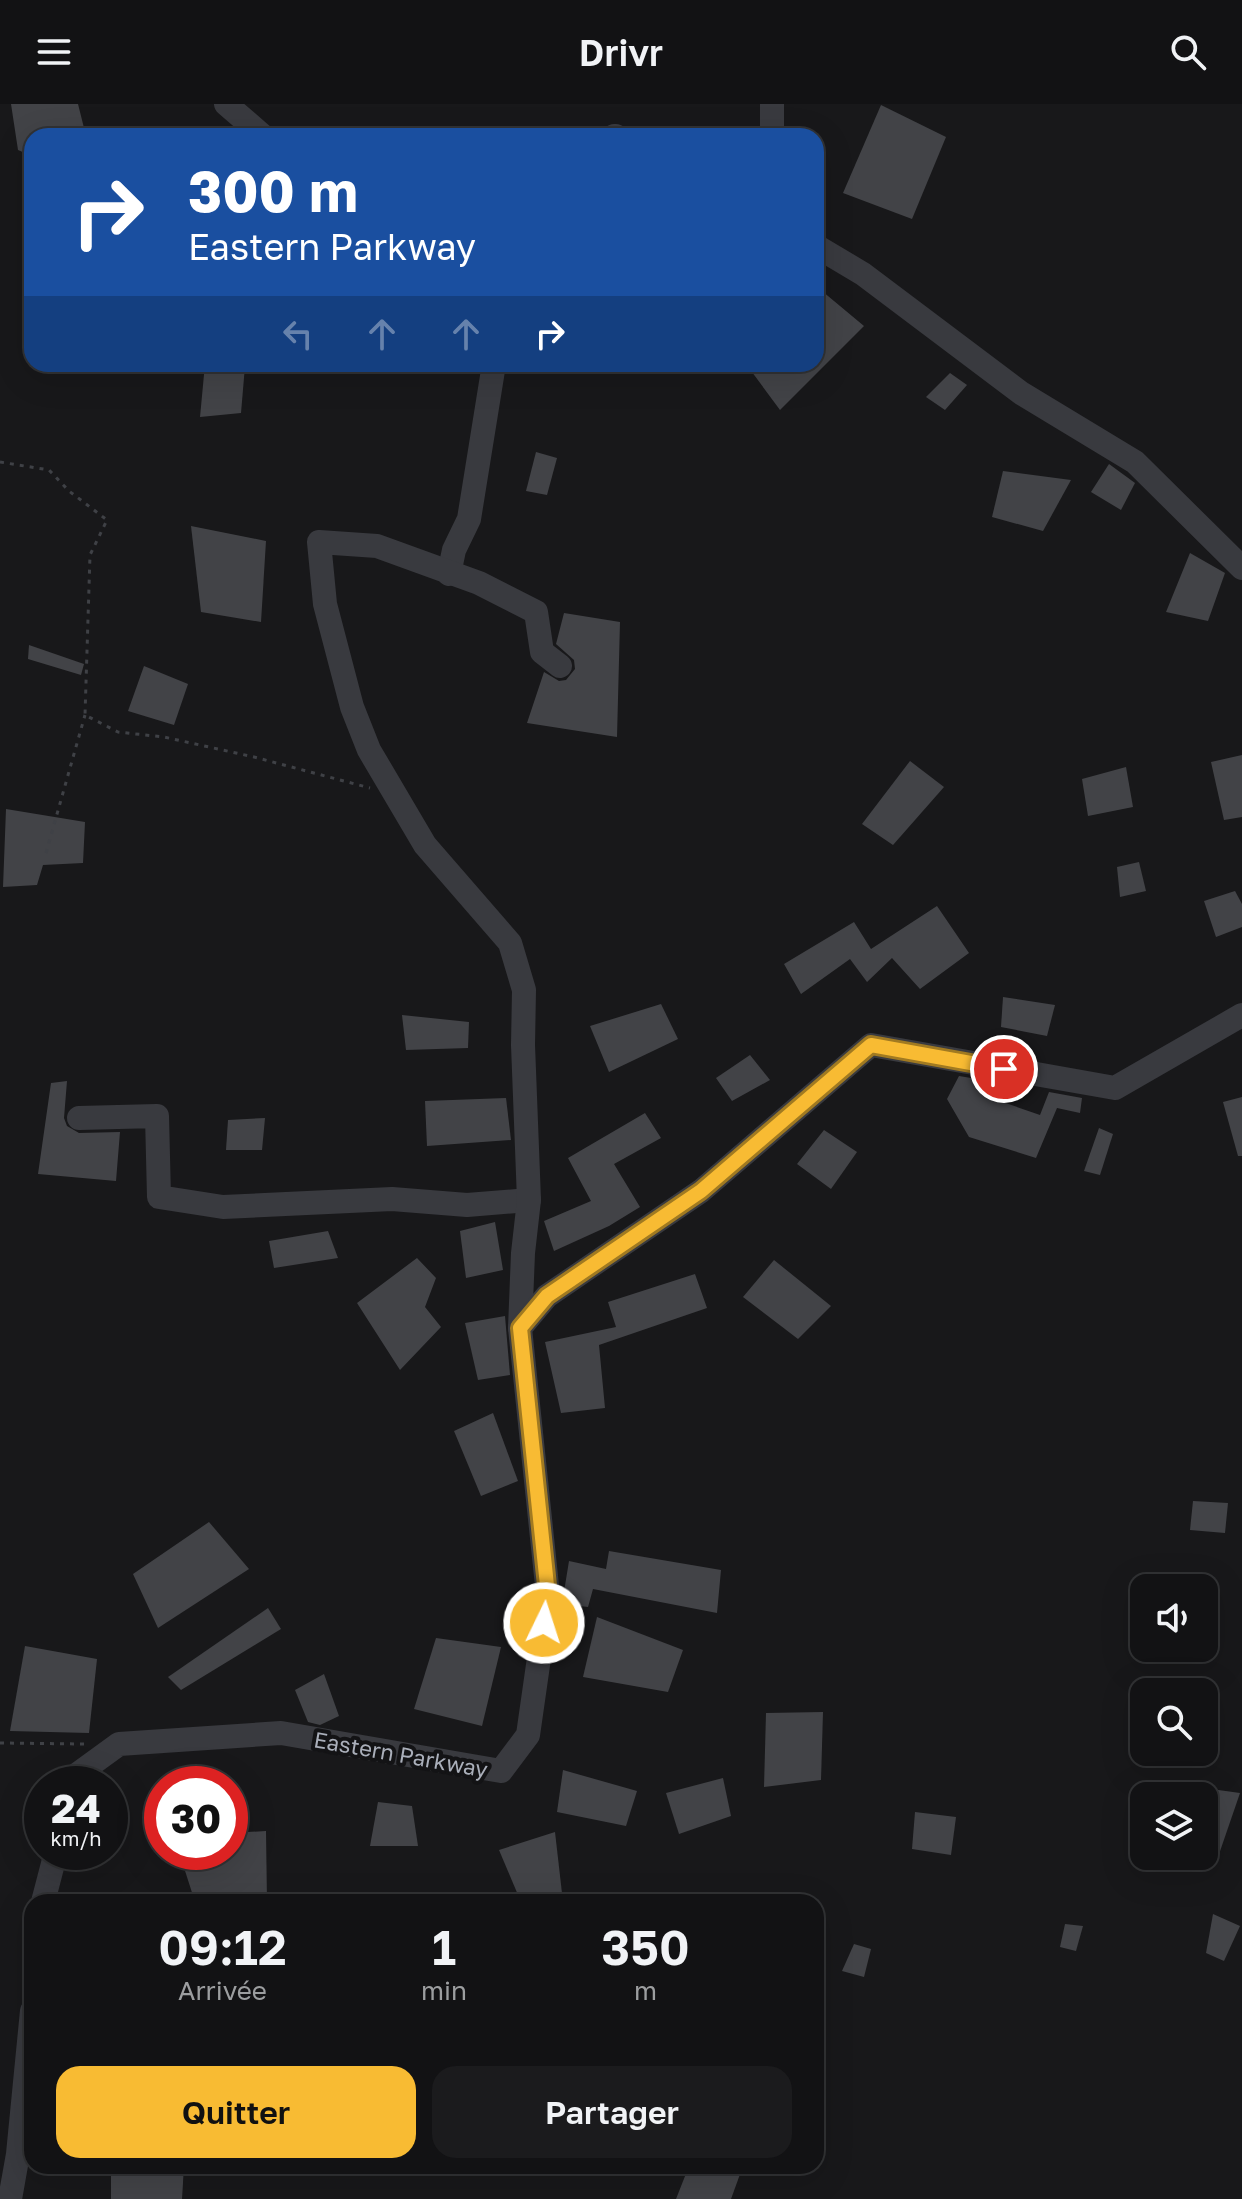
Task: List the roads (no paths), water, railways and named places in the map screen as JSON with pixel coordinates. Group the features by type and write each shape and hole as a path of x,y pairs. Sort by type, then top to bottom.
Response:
{"street":[{"path":"226,104 254,128"},
{"path":"772,104 772,128"},
{"path":"824,251 863,274 1021,393 1135,462 1242,568"},
{"path":"449,574 454,550 469,519 490,372"},
{"path":"520,1328 529,1200 524,990 510,943 425,845 369,750 352,707 325,604 319,542 377,546 479,583 536,612 542,652 560,666"},
{"path":"520,1328 547,1296 701,1191 871,1045 1115,1088 1242,1015"},
{"path":"79,1118 157,1116 159,1197 223,1207 392,1199 467,1205 529,1200"},
{"name":"Eastern Parkway","path":"89,1766 119,1744 281,1733 501,1771 528,1735 548,1595 520,1328"},
{"path":"45,1894 51,1870"},
{"path":"10,2199 24,2093"}]}
